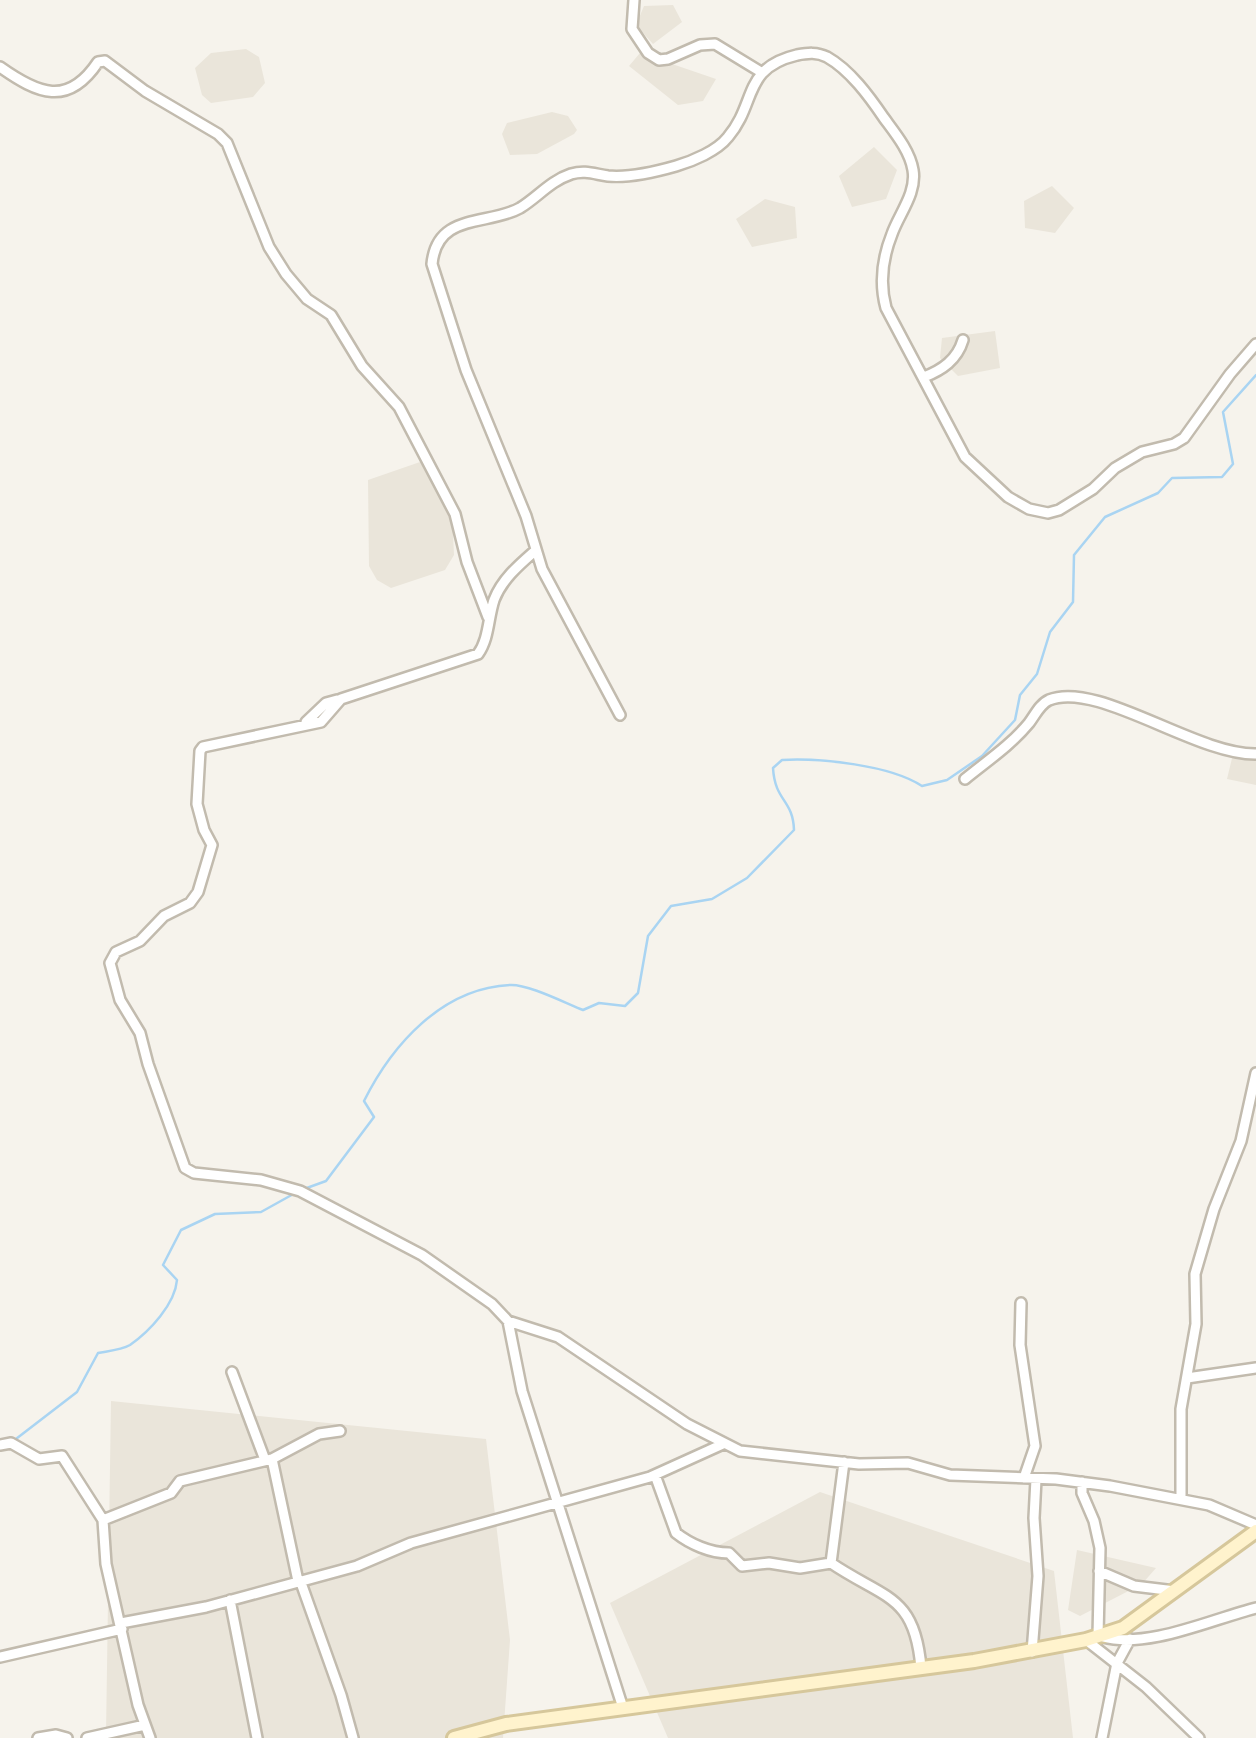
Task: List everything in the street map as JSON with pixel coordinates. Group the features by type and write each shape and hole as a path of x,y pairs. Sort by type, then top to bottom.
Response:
{"street":[{"path":"634,0 630,22 634,36 659,60 668,60 700,45 715,44 761,72"},
{"path":"620,715 542,569 526,516 478,400 435,278 434,250 443,235 470,220 520,208 556,180 573,174 640,173 680,165 712,151 727,140 761,72 781,60 813,53 828,57 872,100 911,160 914,182 892,232 880,288 886,308 964,457 1008,497 1048,514 1093,488 1115,468 1142,452 1184,438 1256,344"},
{"path":"0,67 32,86 60,92 82,85 98,62 110,63 127,79 218,134 226,143 269,247 286,274 307,300 330,315 362,366 398,407 455,514 467,562 489,620"},
{"path":"924,377 944,368 963,340"},
{"path":"536,550 502,583 478,654 341,699 326,720 208,745 200,751 197,804 212,853 198,892 190,903 164,916 149,934 112,956 110,963 120,1000 140,1033 185,1168 194,1173 261,1180 300,1190 422,1255 492,1304 508,1321 522,1391 622,1708"},
{"path":"965,779 1016,739 1050,699 1076,696 1101,702 1219,749 1256,754"},
{"path":"1181,1498 1181,1409 1196,1324 1195,1274 1214,1209 1241,1141 1256,1074"},
{"path":"1241,1141 1256,1144"},
{"path":"1021,1303 1020,1345 1034,1446 1024,1478"},
{"path":"454,1738 506,1724 1032,1652 1095,1638 1122,1628 1256,1528 1209,1505 1082,1482 950,1474 908,1463 844,1462 740,1450 723,1444 558,1337 508,1321"},
{"path":"1187,1378 1256,1368"},
{"path":"232,1372 268,1460 299,1581 342,1695 353,1738"},
{"path":"103,1520 171,1493 180,1481 268,1460 319,1434 340,1432"},
{"path":"0,1445 11,1443 39,1458 62,1456 103,1520 106,1564 150,1738"},
{"path":"0,1657 356,1566 411,1543 655,1475 723,1444"},
{"path":"831,1563 844,1462"},
{"path":"655,1475 680,1537 713,1552 728,1553 742,1566 770,1563 800,1568 831,1563 902,1607 916,1630 921,1668"},
{"path":"1032,1652 1038,1576 1036,1478"},
{"path":"1082,1482 1100,1548 1095,1638 1199,1738"},
{"path":"1099,1571 1134,1586 1174,1590"},
{"path":"230,1600 257,1738"},
{"path":"1095,1638 1130,1639 1186,1630 1256,1608"},
{"path":"1102,1738 1117,1662 1130,1639"},
{"path":"87,1738 145,1725"},
{"path":"38,1738 61,1737"}],"shaded area":[{"path":"673,5 682,22 653,44 636,25 644,6"},
{"path":"246,49 259,57 265,83 253,97 211,103 202,95 195,68 211,53"},
{"path":"640,53 716,79 703,101 678,105 629,66"},
{"path":"552,112 568,116 577,130 574,134 537,154 510,155 502,134 507,123"},
{"path":"874,147 897,170 886,199 852,207 839,176"},
{"path":"1052,186 1074,208 1055,233 1025,228 1024,201"},
{"path":"765,199 795,207 797,238 752,247 736,219"},
{"path":"995,331 1000,368 958,376 940,358 942,338"},
{"path":"420,462 452,514 454,555 445,570 391,588 377,580 369,566 368,480"},
{"path":"1235,746 1256,750 1256,785 1227,779"},
{"path":"111,1401 486,1439 510,1640 503,1738 95,1738 106,1734"},
{"path":"820,1492 1054,1571 1073,1738 668,1738 610,1603"},
{"path":"1077,1550 1156,1568 1142,1584 1080,1616 1068,1610"}],"waterway":[{"path":"304,1189 326,1181 374,1117 364,1101 389,1060 441,1008 485,989 510,985 583,1010 599,1003 625,1006 638,993 648,936 671,906 712,899 747,878 794,830 791,812 774,779 773,768 782,760 855,764 922,786 947,780 982,756 1015,720 1020,695 1037,674 1050,632 1073,602 1074,555 1105,517 1158,493 1172,478 1222,477 1233,464 1223,412 1256,375"},
{"path":"12,1442 77,1392 98,1353 130,1345 160,1316 172,1298 177,1280 163,1265 181,1230 215,1214 261,1212 297,1192"}]}
